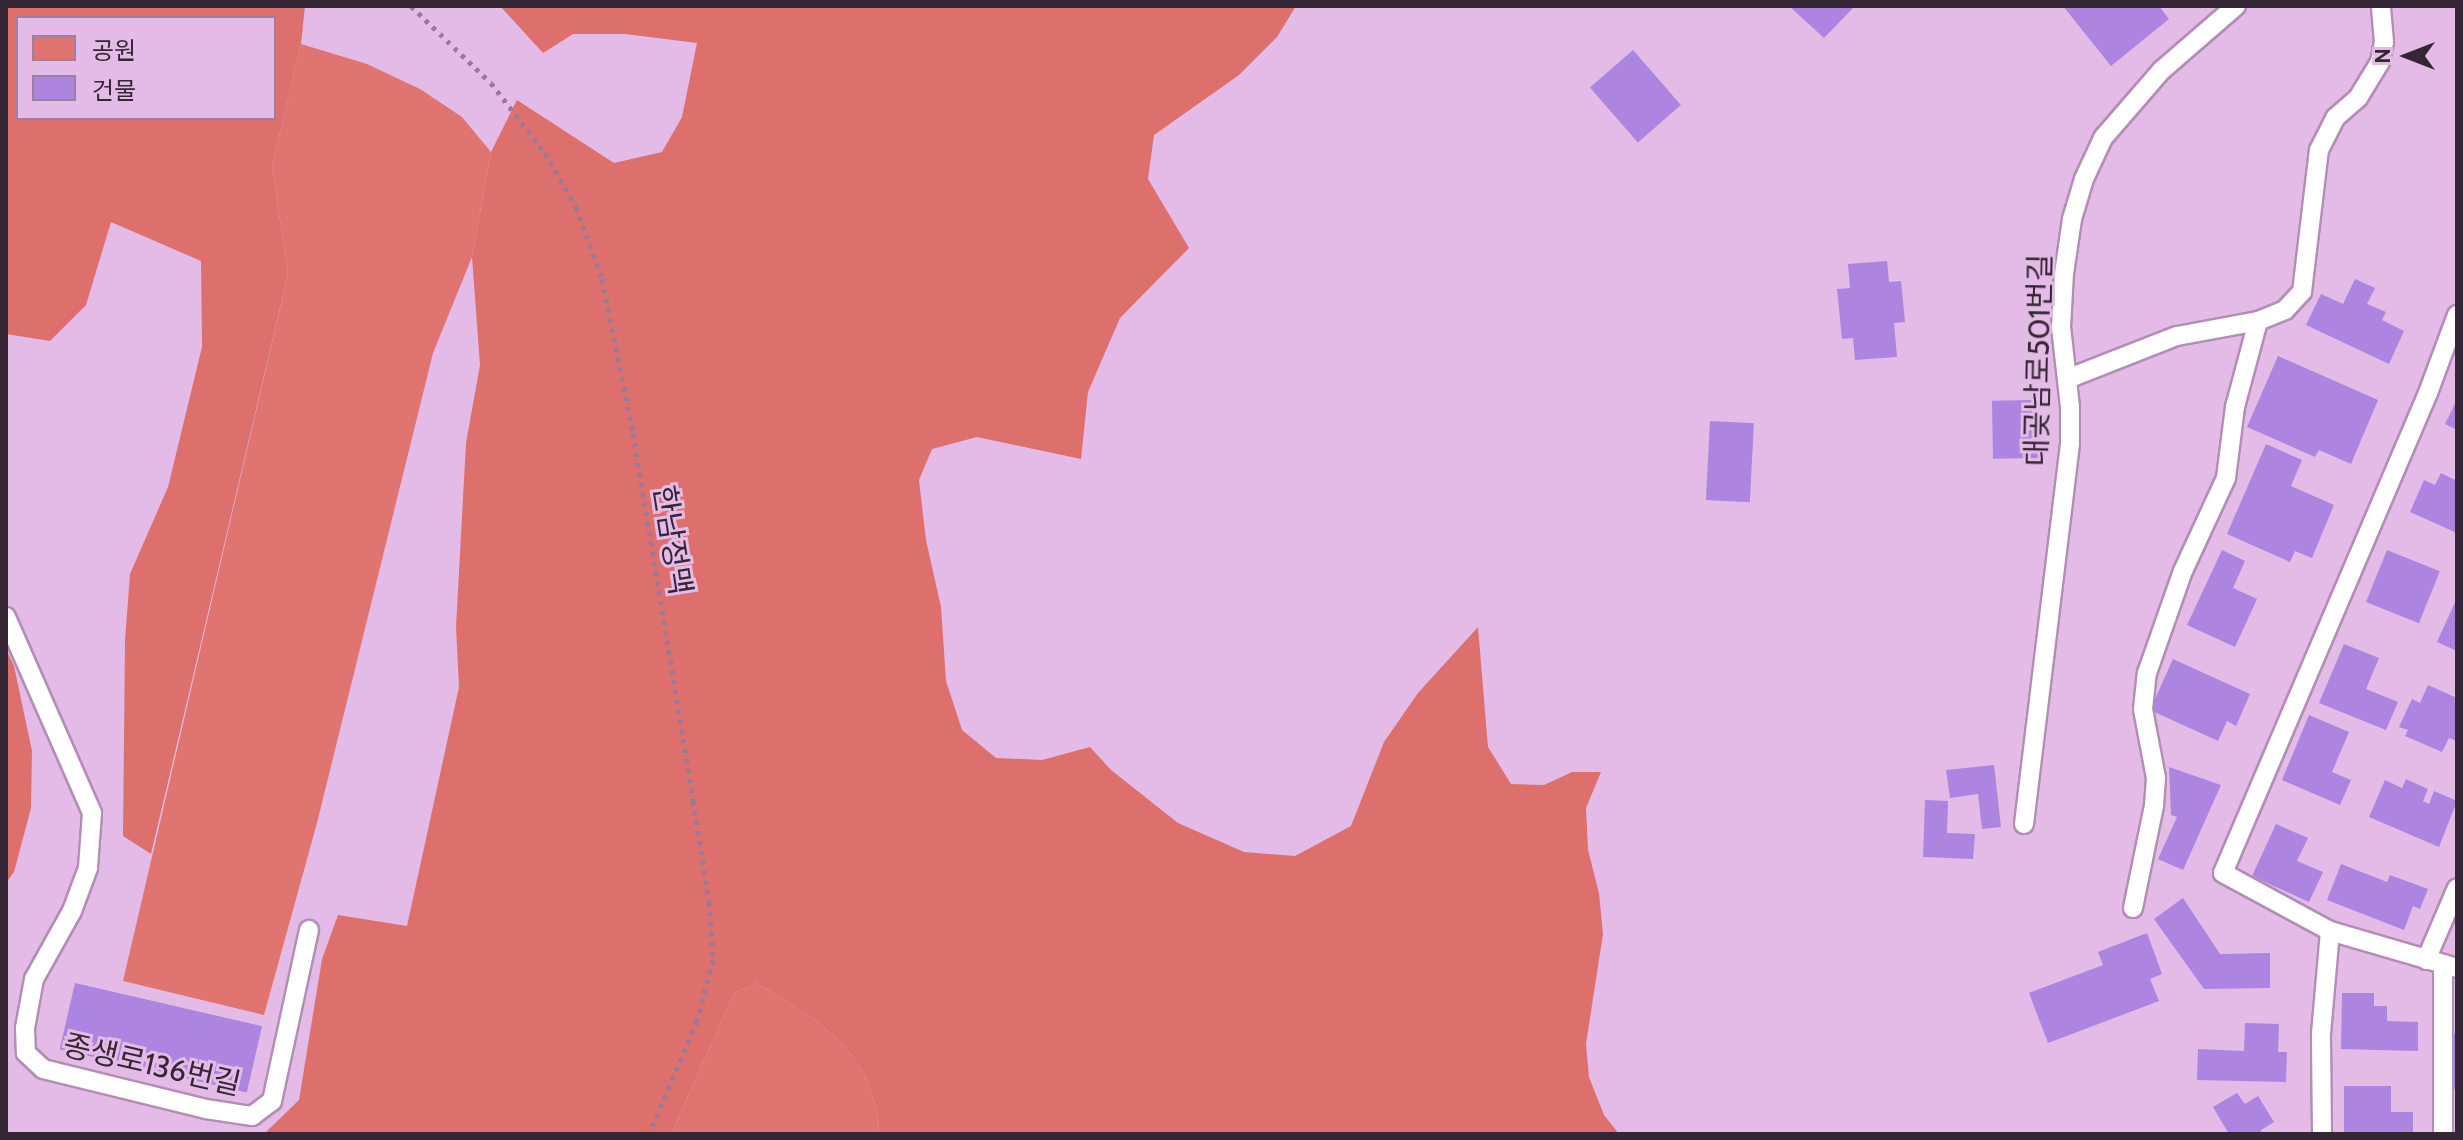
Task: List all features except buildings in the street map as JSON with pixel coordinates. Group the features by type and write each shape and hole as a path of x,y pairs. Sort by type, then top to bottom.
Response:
{"lane":[{"name":"대곶남로501번길","path":"2024,824 2070,444 2061,327 2072,219 2084,179 2103,138 2162,70 2236,6"},
{"path":"2067,379 2177,336 2258,321 2285,310 2302,292 2319,150 2335,118 2358,98 2380,62 2384,42 2381,6"},
{"path":"2442,964 2330,931 2223,873 2428,393 2457,315"},
{"path":"2133,908 2154,806 2156,778 2143,709 2147,673 2183,571 2226,478 2235,407 2258,321"},
{"name":"종생로136번길","path":"6,617 92,813 88,868 72,911 34,979 25,1028 26,1053 43,1069 206,1109 252,1116 272,1101 309,930"},
{"path":"2443,1134 2442,964 2457,888"},
{"path":"2322,1134 2321,1034 2330,931"}],"path":[{"name":"한남정맥","path":"411,6 491,83 545,153 576,207 602,279 633,433 710,917 713,960 697,1021 649,1134"}],"green space":[{"path":"301,44 367,64 420,89 462,117 491,152 472,257 433,353 317,823 264,1015 123,981 288,274 272,166"},
{"path":"757,983 816,1020 846,1047 866,1077 878,1114 879,1134 671,1134 734,993"}],"shaded area":[{"path":"6,6 305,6 301,44 272,166 288,274 151,854 123,836 125,640 130,574 168,487 202,347 201,261 111,222 86,305 50,341 6,334"},
{"path":"500,6 1296,6 1277,37 1239,75 1154,135 1148,179 1189,248 1120,318 1088,392 1081,459 977,437 932,449 919,480 926,540 941,607 946,681 962,730 996,758 1042,760 1090,747 1111,770 1178,823 1244,852 1295,856 1351,826 1384,742 1418,693 1478,627 1488,747 1511,784 1544,785 1572,772 1601,772 1586,808 1588,850 1599,893 1603,934 1586,1044 1589,1077 1604,1115 1619,1134 879,1134 878,1114 866,1077 846,1047 816,1020 757,983 734,993 671,1134 264,1134 299,1100 322,959 338,915 407,926 459,687 456,627 466,443 480,365 472,257 491,152 517,100 614,163 662,152 682,117 697,43 625,34 573,34 543,53"},
{"path":"6,649 14,666 32,751 31,808 14,872 6,883"}]}
